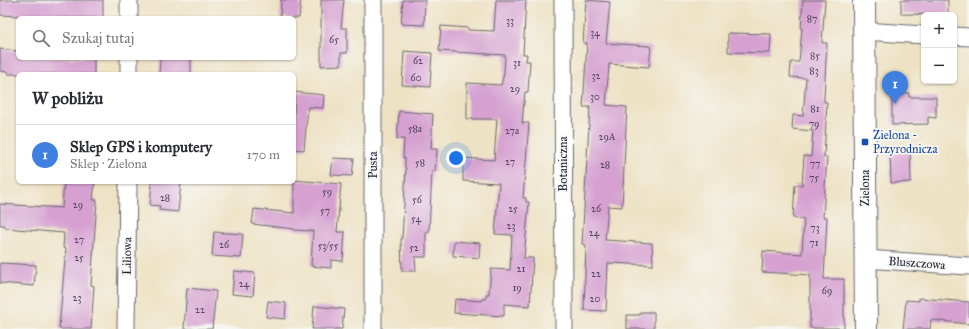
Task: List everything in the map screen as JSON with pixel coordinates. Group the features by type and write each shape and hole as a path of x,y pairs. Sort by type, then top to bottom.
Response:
{"street":[{"path":"129,0 129,16"},
{"name":"Pusta","path":"373,0 373,329"},
{"name":"Botaniczna","path":"563,0 564,329"},
{"name":"Zielona","path":"864,0 866,329"},
{"path":"864,31 921,35"},
{"path":"957,36 969,37"},
{"path":"129,60 129,72"},
{"name":"Liliowa","path":"126,329 128,184"},
{"name":"Bluszczowa","path":"865,259 969,266"}],"building":[{"path":"0,0 103,0 103,16 0,15"},
{"path":"281,0 301,0 299,18 296,18 296,16 280,16"},
{"path":"321,0 344,0 341,28 347,28 347,53 341,53 341,65 321,66"},
{"path":"403,0 425,0 424,25 401,24"},
{"path":"496,0 526,0 523,54 527,54 526,61 530,61 528,92 525,92 522,123 529,123 523,198 526,198 526,202 529,202 524,258 533,258 530,306 504,304 504,316 454,313 455,299 482,301 482,299 486,299 486,294 489,294 491,269 510,270 512,235 495,234 499,183 463,181 463,158 494,160 497,119 467,119 467,83 501,85 504,73 505,55 439,51 441,26 468,28 468,30 494,31"},
{"path":"586,0 610,2 606,43 651,47 649,67 609,64 606,105 627,107 622,207 608,206 605,240 652,243 653,265 608,263 606,311 584,310 586,245 582,244 590,107 583,107 587,43 583,43"},
{"path":"803,0 825,0 822,43 827,43 824,97 824,102 827,102 824,157 827,157 823,217 827,217 824,279 844,279 844,328 810,328 810,275 762,272 763,251 802,254 804,219 793,218 795,185 802,185 804,156 811,157 813,131 792,129 793,115 803,116 806,78 790,77 791,62 799,62"},
{"path":"901,0 948,0 948,12 921,12 921,14 901,14"},
{"path":"728,33 771,34 770,53 728,52"},
{"path":"0,49 16,51 16,60 94,60 94,72 16,72 16,74 8,74 8,72 0,71"},
{"path":"404,51 432,53 430,87 402,85"},
{"path":"160,60 191,60 191,72 159,72"},
{"path":"296,92 324,95 323,108 308,107 304,150 296,149"},
{"path":"892,93 909,93 909,97 936,97 936,118 928,117 928,124 892,125"},
{"path":"399,111 433,114 431,149 437,149 435,171 432,171 429,232 426,232 426,257 415,257 416,271 402,271 401,239 406,168 405,158 403,158 404,139 397,139"},
{"path":"910,151 911,182 891,183 890,152"},
{"path":"333,158 354,159 352,176 331,175"},
{"path":"296,180 341,184 337,232 345,232 343,261 331,260 331,268 311,266 313,231 252,224 254,209 294,213 294,184 296,184"},
{"path":"64,184 95,184 93,200 97,200 91,285 94,286 91,329 59,329 66,248 63,248 64,233 5,228 5,225 0,225 0,204 62,208"},
{"path":"152,184 181,184 178,212 159,210 160,206 150,205"},
{"path":"214,232 243,234 241,258 212,256"},
{"path":"454,241 480,243 479,258 453,256"},
{"path":"0,263 36,265 34,286 0,283"},
{"path":"234,271 255,273 253,296 232,294"},
{"path":"187,288 216,291 212,329 184,329"},
{"path":"919,298 969,302 969,324 931,320 930,329 903,329 906,300 919,301"},
{"path":"268,301 286,303 285,319 266,317"},
{"path":"314,306 344,309 342,329 312,329"},
{"path":"640,312 654,312 654,329 627,329 627,315 640,315"}],"place":[{"name":"Sklep GPS i komputery","path":"895,104"},
{"name":"Zielona - Przyrodnicza","path":"865,142"}]}
